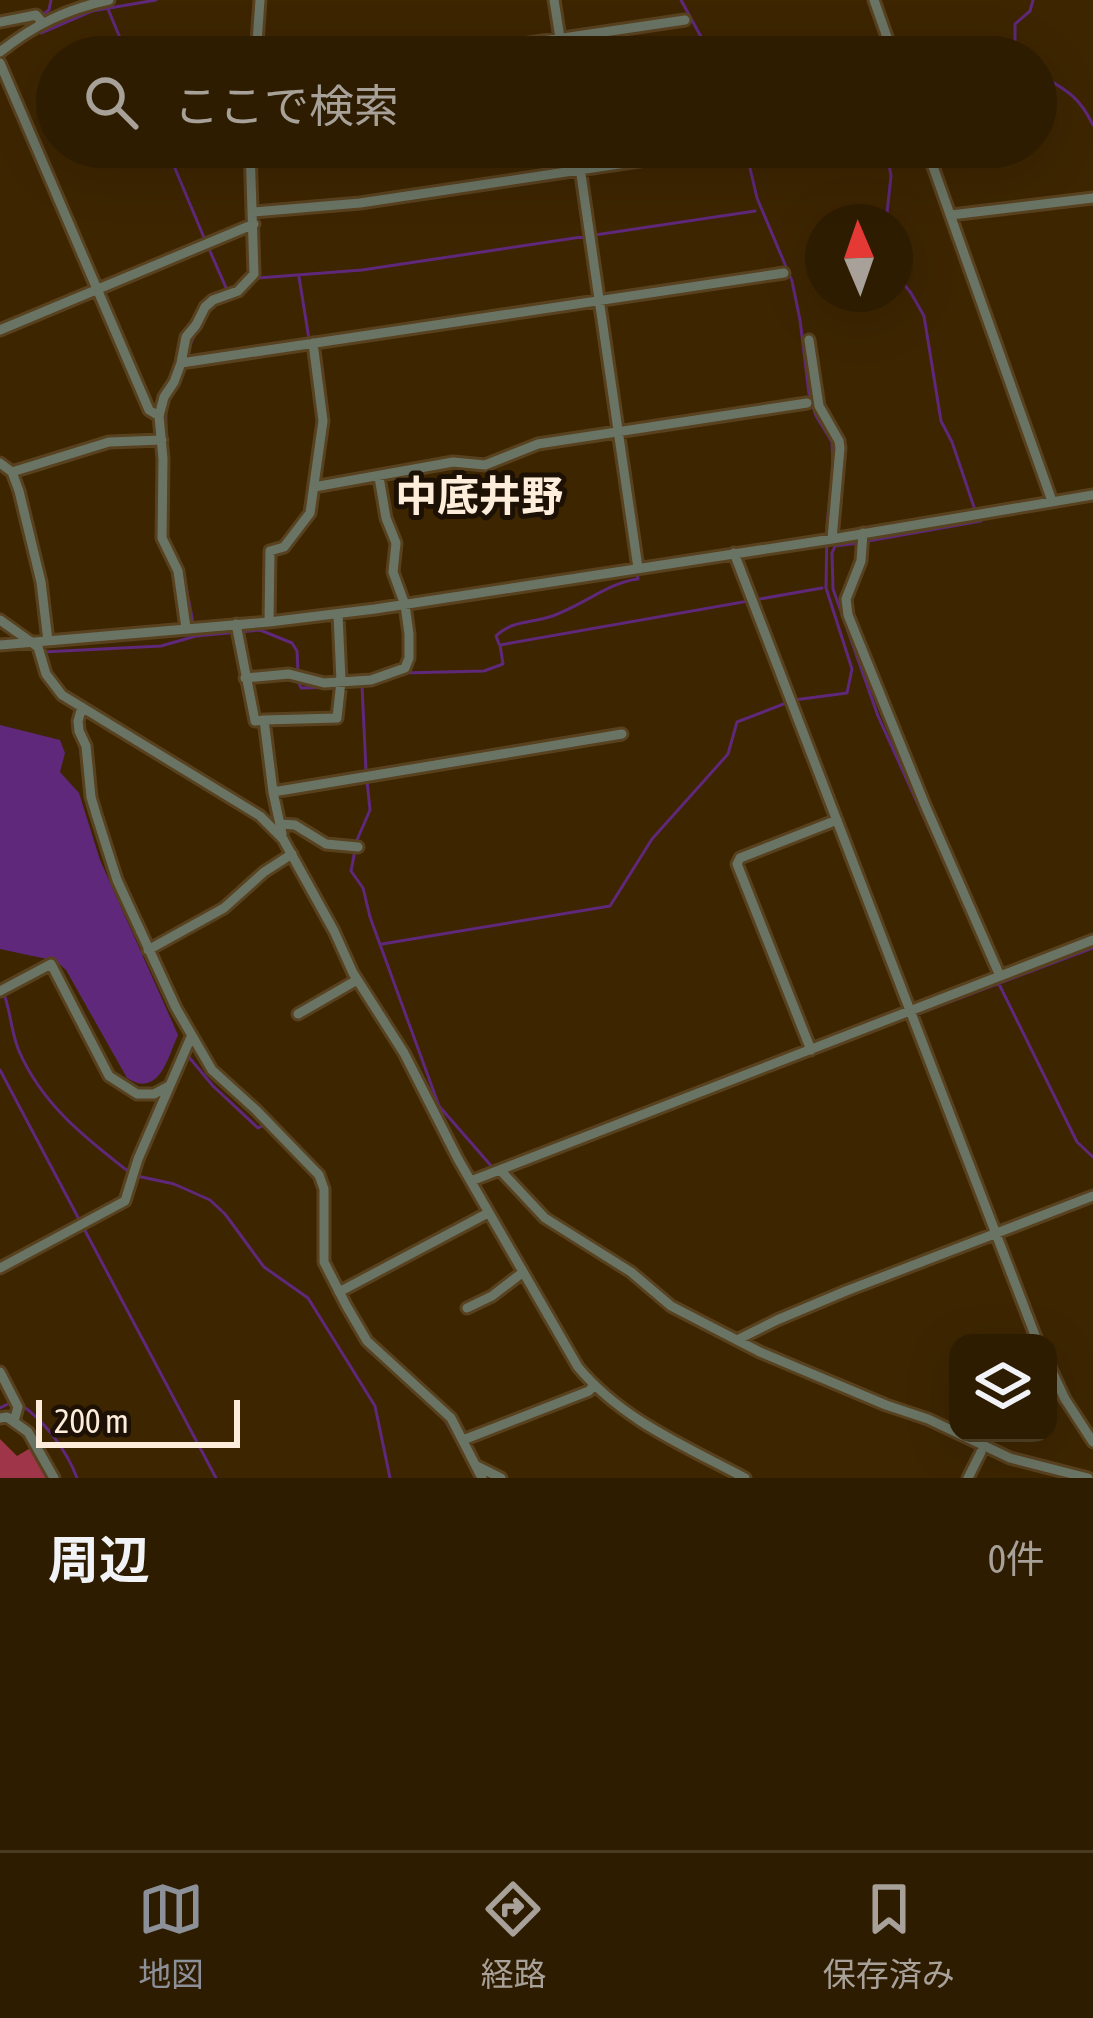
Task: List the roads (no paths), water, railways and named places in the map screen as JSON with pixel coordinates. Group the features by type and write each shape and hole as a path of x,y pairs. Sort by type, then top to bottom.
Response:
{"street":[{"path":"0,52 42,22 70,9 109,0"},
{"path":"257,36 260,0"},
{"path":"554,0 560,36"},
{"path":"874,0 887,36"},
{"path":"0,22 36,15 42,22"},
{"path":"574,36 685,20"},
{"path":"0,64 36,148"},
{"path":"44,168 149,410 159,416"},
{"path":"186,628 178,571 162,538 159,416 182,362 186,337 210,301 238,291 251,279 255,268 251,168"},
{"path":"580,168 638,568"},
{"path":"0,330 254,218 600,168"},
{"path":"934,168 1052,501"},
{"path":"951,215 1093,198"},
{"path":"182,362 784,273"},
{"path":"809,340 819,406 840,448 827,539"},
{"path":"269,622 270,551 284,547 310,513 323,422 313,343"},
{"path":"314,487 453,462 485,465 538,443 807,403"},
{"path":"12,472 109,442 162,440"},
{"path":"0,464 12,472 41,582 48,641"},
{"path":"245,678 290,674 325,683 371,680 405,668 409,634 405,604 393,572 396,543 379,477"},
{"path":"0,645 338,614 1093,495"},
{"path":"863,533 861,561 846,599 848,615 1000,976"},
{"path":"734,554 1035,1334"},
{"path":"236,624 255,721 338,718 338,614"},
{"path":"0,620 38,647 53,686 260,816 283,839 561,1342 593,1386 624,1412 745,1478"},
{"path":"82,707 78,721 86,746 91,797 118,880 191,1037 212,1070 319,1175 324,1189 324,1262 339,1292 368,1341 451,1418 482,1478"},
{"path":"264,720 283,839"},
{"path":"273,792 622,734"},
{"path":"811,1049 737,864 740,858 837,820"},
{"path":"280,824 302,828 326,844 358,847"},
{"path":"148,950 224,908 292,854"},
{"path":"471,1181 1093,940"},
{"path":"0,991 51,964 110,1076 137,1094 154,1094 169,1086"},
{"path":"298,1014 357,980"},
{"path":"0,1268 124,1202 191,1037"},
{"path":"495,1173 545,1218 631,1272 671,1306 737,1340 1010,1458 1088,1478"},
{"path":"737,1340 846,1291 1093,1196"},
{"path":"339,1292 488,1214"},
{"path":"467,1308 522,1273"},
{"path":"0,1372 18,1407 14,1421"},
{"path":"1057,1382 1093,1442"},
{"path":"463,1440 593,1386"},
{"path":"0,1418 8,1417 28,1432 54,1478"},
{"path":"968,1478 981,1452"},
{"path":"477,1466 501,1478"}],"waterway":[{"path":"42,15 51,0"},
{"path":"41,33 92,11 156,0"},
{"path":"681,0 701,36"},
{"path":"1015,36 1015,24 1030,11 1033,0"},
{"path":"108,9 119,36"},
{"path":"1057,85 1076,99 1093,125"},
{"path":"175,168 205,240"},
{"path":"382,944 610,906 652,839 728,754 737,722 794,700 847,693 852,669 826,588 832,442 809,394 792,281 757,198 750,168"},
{"path":"888,204 890,168"},
{"path":"576,176 586,243"},
{"path":"258,278 362,270 755,211"},
{"path":"257,230 258,268"},
{"path":"209,249 227,290"},
{"path":"299,277 309,339"},
{"path":"913,297 924,316 941,421 976,513"},
{"path":"188,350 196,332"},
{"path":"166,441 166,406 172,393"},
{"path":"167,469 167,537 183,570 193,623"},
{"path":"868,541 981,521"},
{"path":"859,543 835,546 833,589 878,716 986,955"},
{"path":"499,644 496,636 508,628 560,613 638,579 637,573"},
{"path":"383,681 403,673 484,671 503,664 500,645 822,588"},
{"path":"0,627 19,640"},
{"path":"43,652 161,646 196,636 260,630 292,643 298,672"},
{"path":"298,681 301,688 338,687"},
{"path":"362,685 366,771"},
{"path":"367,781 370,810 351,871 363,888 439,1106 493,1168"},
{"path":"915,1015 1093,948"},
{"path":"997,980 1077,1142 1093,1157"},
{"path":"4,994 28,1070 80,1132 129,1172"},
{"path":"188,1056 258,1128 264,1125 271,1131"},
{"path":"0,1070 216,1478"},
{"path":"137,1176 174,1184 210,1200 264,1267 308,1298 375,1406 390,1478"},
{"path":"499,1176 534,1212"},
{"path":"319,1187 320,1213"},
{"path":"321,1265 341,1304"},
{"path":"345,1313 367,1349 414,1390"},
{"path":"758,1356 782,1366"},
{"path":"0,1408 12,1402"},
{"path":"20,1404 54,1437 77,1478"},
{"path":"885,1409 938,1429"},
{"path":"443,1417 471,1466"}],"district":[{"name":"中底井野","path":"479,496"}]}
